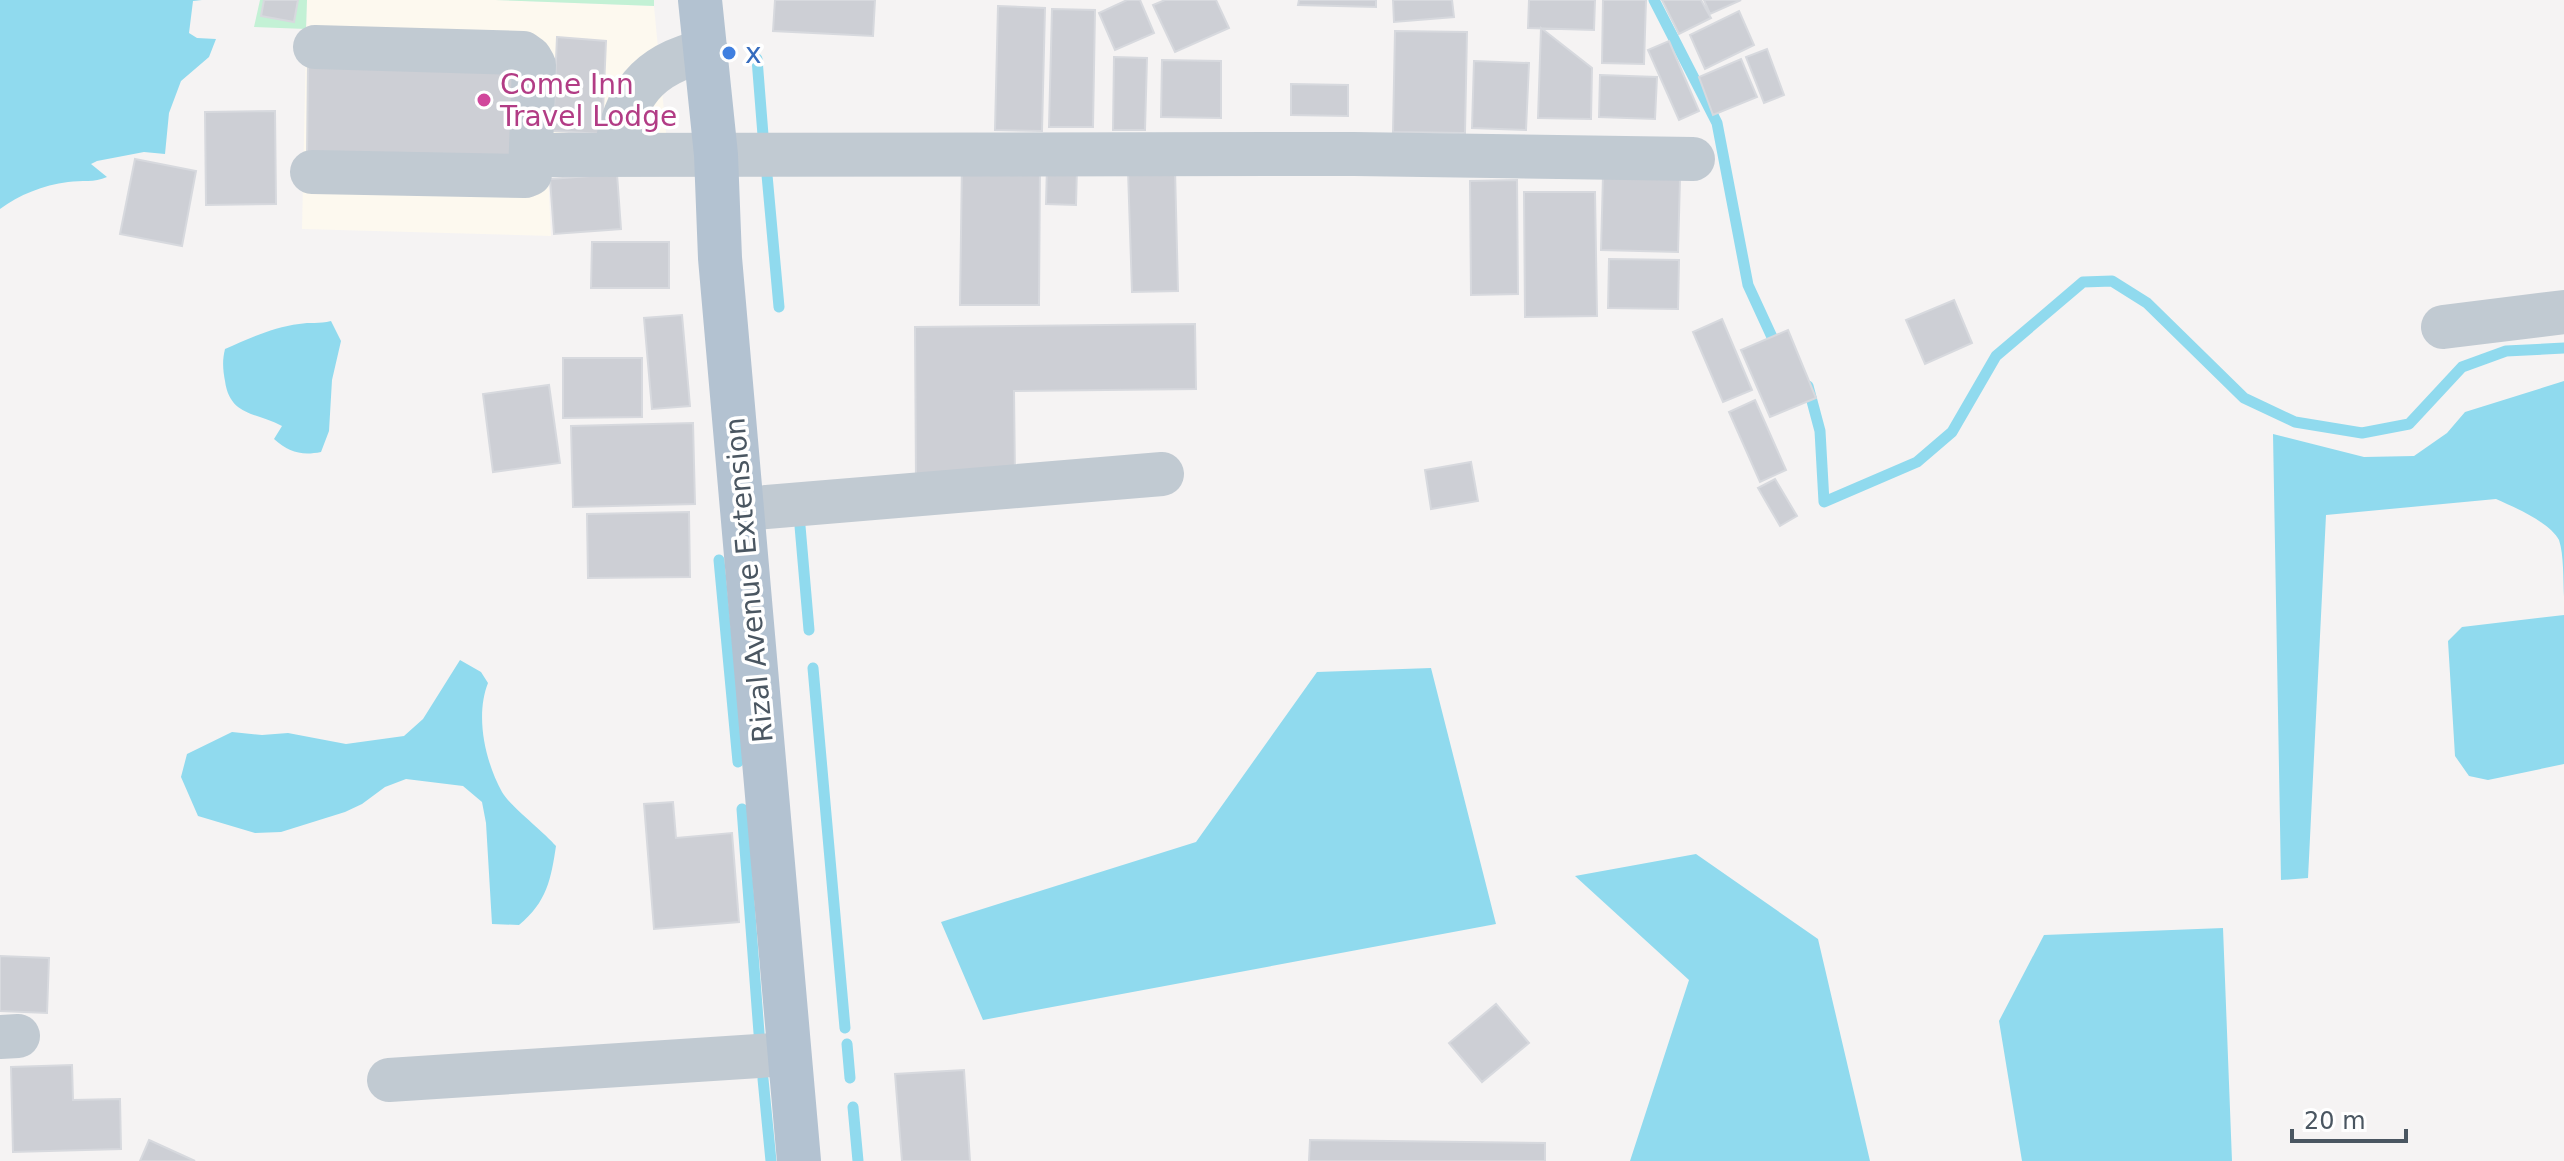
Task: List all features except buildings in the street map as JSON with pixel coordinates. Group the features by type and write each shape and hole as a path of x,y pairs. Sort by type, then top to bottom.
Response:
{"main road":[{"name":"Rizal Avenue Extension","path":"700,0 716,155 720,258 799,1161"}],"street":[{"path":"312,172 530,174 534,65 523,53 315,47"},
{"path":"615,155 625,110 642,84 665,64 682,56 706,51"},
{"path":"531,155 1354,154 1693,159"},
{"path":"2443,327 2564,312"},
{"path":"743,509 1162,474"},
{"path":"389,1080 789,1054"}],"shaded area":[{"name":"Come Inn Travel Lodge","path":"307,0 495,0 654,6 670,174 548,172 551,236 302,229"}],"green space":[{"path":"260,0 307,0 306,29 254,27"},
{"path":"495,0 654,0 654,6"}],"water":[{"path":"0,0 202,0 193,1 189,33 197,38 216,39 209,57 181,81 169,113 165,154 144,152 97,161 91,164 107,177 41,188 0,209"},
{"path":"331,321 341,341 332,380 329,431 321,452 296,452 274,439 282,426 246,412 232,401 224,373 225,349 280,328"},
{"path":"2564,381 2564,597 2559,540 2539,521 2496,499 2326,515 2308,878 2281,880 2273,434 2364,457 2414,456 2447,433 2465,412"},
{"path":"2564,615 2564,764 2488,780 2469,776 2455,756 2448,641 2462,627"},
{"path":"460,660 481,672 488,683 482,724 491,767 502,792 556,846 542,899 519,925 492,924 482,802 463,786 406,779 385,787 345,812 281,832 255,833 198,816 181,777 187,754 232,732 262,735 288,733 346,744 404,736 423,719"},
{"path":"1431,668 1496,924 983,1020 941,922 1196,842 1317,672"},
{"path":"1696,854 1818,939 1870,1161 1630,1161 1689,980 1575,876"},
{"path":"2223,928 2232,1161 2022,1161 1999,1021 2044,935"}],"waterway":[{"path":"1654,0 1717,123 1748,285 1777,348"},
{"path":"757,59 763,135"},
{"path":"767,175 779,307"},
{"path":"1808,386 1820,431 1824,502 1917,462 1952,432 1996,356 2083,282 2112,281 2147,303 2244,398 2295,422 2362,433 2409,424 2462,367 2506,351 2564,348"},
{"path":"800,526 809,630"},
{"path":"719,560 738,762"},
{"path":"813,668 845,1028"},
{"path":"742,809 760,1046"},
{"path":"847,1044 850,1078"},
{"path":"763,1079 771,1161"},
{"path":"853,1107 858,1161"}],"place":[{"name":"x","path":"729,53"},
{"name":"Come Inn Travel Lodge","path":"484,100"}]}
